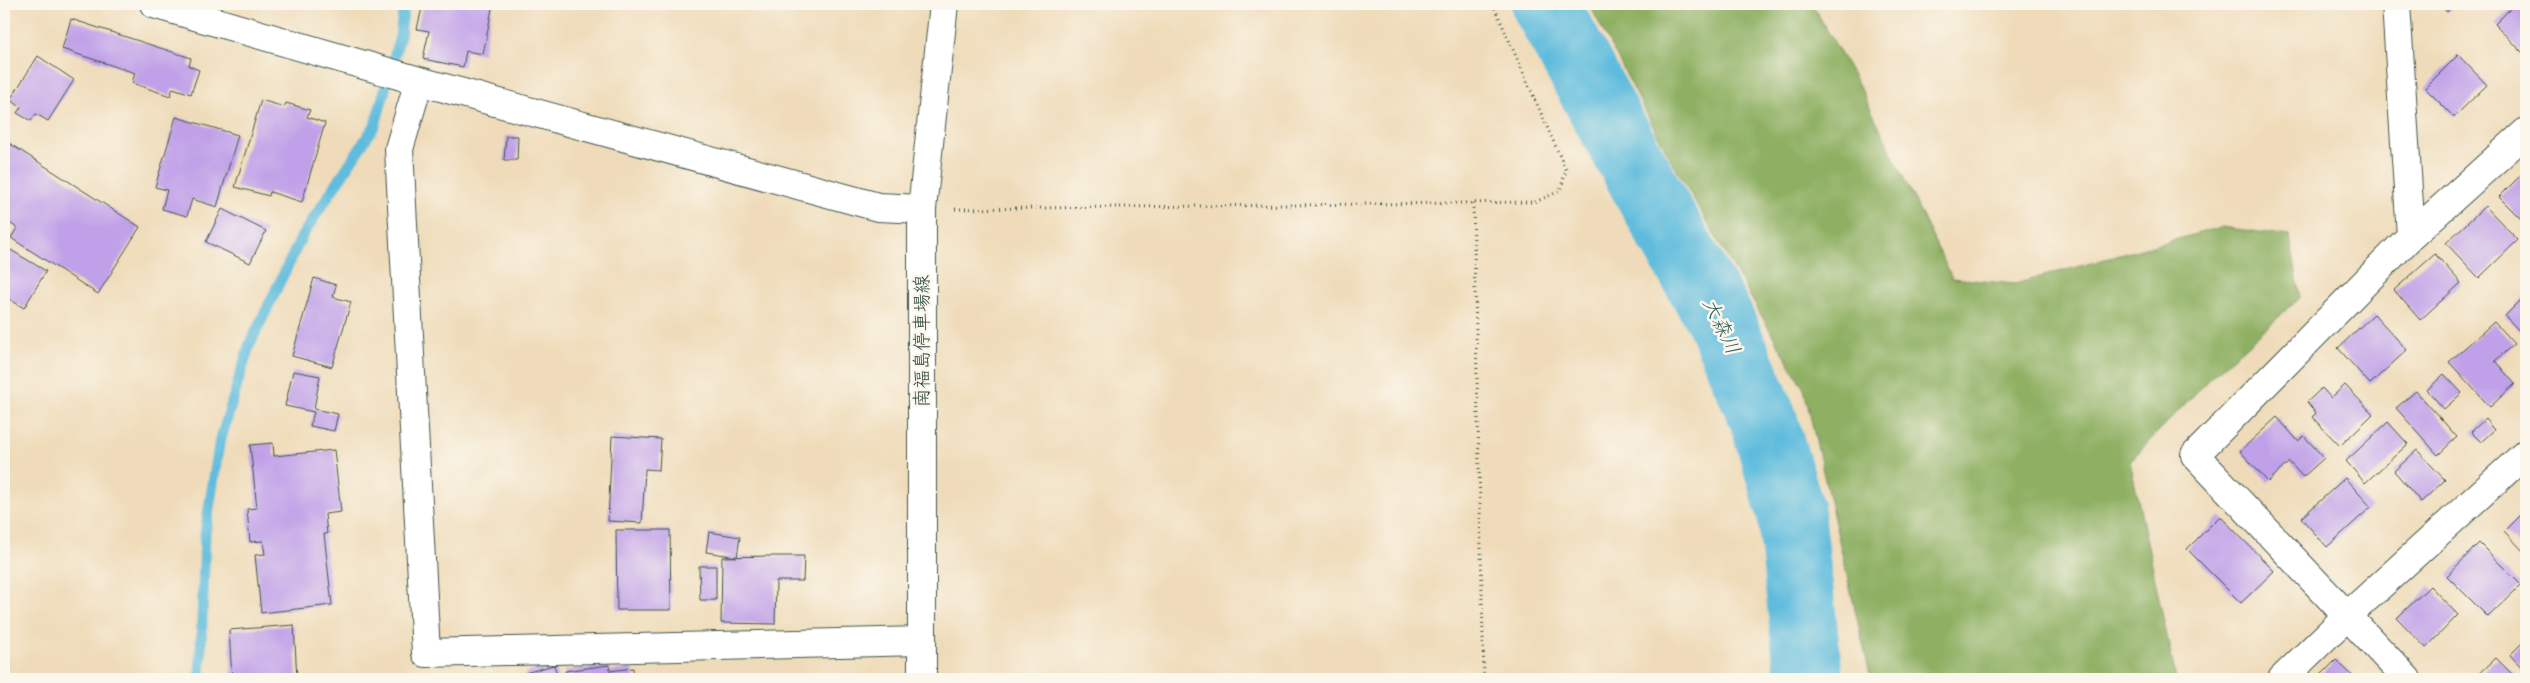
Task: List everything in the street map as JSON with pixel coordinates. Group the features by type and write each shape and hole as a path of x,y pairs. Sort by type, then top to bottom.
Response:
{"street":[{"path":"154,4 399,75 878,207 922,209"},
{"name":"南福島停車場線","path":"922,679 922,209 944,4"},
{"path":"2396,4 2411,236"},
{"path":"399,75 399,149 426,653 922,641"},
{"path":"2407,679 2346,617 2195,455 2411,236 2526,132"},
{"path":"2282,679 2346,617 2526,453"}],"path":[{"path":"922,209 1535,202 1560,191 1566,170 1493,4"},
{"path":"1473,203 1484,679"}],"green space":[{"path":"1589,4 1812,4 1861,89 1952,278 2015,284 2221,227 2290,236 2300,298 2211,377 2130,461 2176,679 1871,679 1804,389 1671,160"}],"building":[{"path":"423,4 493,4 483,54 466,51 463,67 423,59 429,31 417,29"},
{"path":"2439,4 2455,4 2447,12"},
{"path":"2515,4 2526,4 2526,50 2523,53 2495,24"},
{"path":"71,19 191,58 189,66 199,70 191,94 173,88 170,96 132,83 135,73 62,49"},
{"path":"2458,55 2487,85 2454,117 2425,88"},
{"path":"38,56 74,80 48,121 36,114 31,121 17,113 21,107 10,100"},
{"path":"261,100 284,107 286,103 310,110 307,117 325,123 302,202 270,192 269,196 235,187"},
{"path":"176,117 238,135 217,207 192,199 187,216 162,209 167,190 155,187"},
{"path":"506,136 518,136 517,160 504,160"},
{"path":"4,140 140,227 98,294 11,238 17,228 4,219"},
{"path":"2526,170 2526,224 2499,197"},
{"path":"2485,206 2518,240 2479,278 2446,243"},
{"path":"222,209 266,231 250,263 206,242"},
{"path":"4,246 46,271 24,308 4,296"},
{"path":"2435,254 2461,283 2420,320 2394,290"},
{"path":"314,278 336,285 333,297 351,302 332,367 292,356"},
{"path":"2526,295 2526,338 2505,316"},
{"path":"2374,314 2407,350 2370,384 2338,348"},
{"path":"2494,322 2514,344 2495,361 2515,384 2490,407 2449,362"},
{"path":"293,371 320,376 314,409 338,414 334,431 310,426 314,412 285,406"},
{"path":"2444,374 2462,393 2444,409 2427,390"},
{"path":"2345,385 2373,414 2340,446 2312,417 2316,413 2307,402 2322,388 2331,398"},
{"path":"2416,391 2457,437 2438,455 2396,408"},
{"path":"2277,417 2298,441 2304,436 2324,458 2303,477 2289,462 2268,482 2240,451"},
{"path":"2485,419 2494,430 2481,442 2471,432"},
{"path":"2388,422 2408,444 2365,483 2346,461"},
{"path":"612,436 661,439 659,470 645,469 642,523 608,521"},
{"path":"273,443 274,456 334,450 341,512 325,514 327,534 324,534 332,605 261,613 255,555 265,554 263,541 250,542 247,509 257,508 250,445"},
{"path":"2417,450 2445,480 2421,502 2394,471"},
{"path":"2345,478 2371,507 2327,547 2301,518"},
{"path":"2526,509 2526,554 2504,531"},
{"path":"2220,516 2274,571 2241,603 2187,549"},
{"path":"616,530 670,530 671,610 617,610"},
{"path":"709,532 740,537 737,557 706,552"},
{"path":"2479,543 2521,585 2488,617 2447,576"},
{"path":"804,556 803,581 776,581 775,624 721,623 722,557"},
{"path":"699,566 716,566 716,600 700,600"},
{"path":"2430,586 2458,615 2426,648 2397,618"},
{"path":"294,625 297,679 232,679 229,630"},
{"path":"2526,639 2526,672 2510,655"},
{"path":"2496,658 2517,679 2474,679"},
{"path":"2336,660 2356,679 2317,679"},
{"path":"554,665 558,678 526,679 525,673"},
{"path":"609,665 610,671 633,668 634,679 562,679 566,678 565,671"}],"waterway":[{"path":"200,679 205,534 219,445 249,346 302,236 375,125 400,36 404,4"},
{"name":"大森川","path":"1545,4 1720,319 1763,418 1791,513 1809,679"}]}
